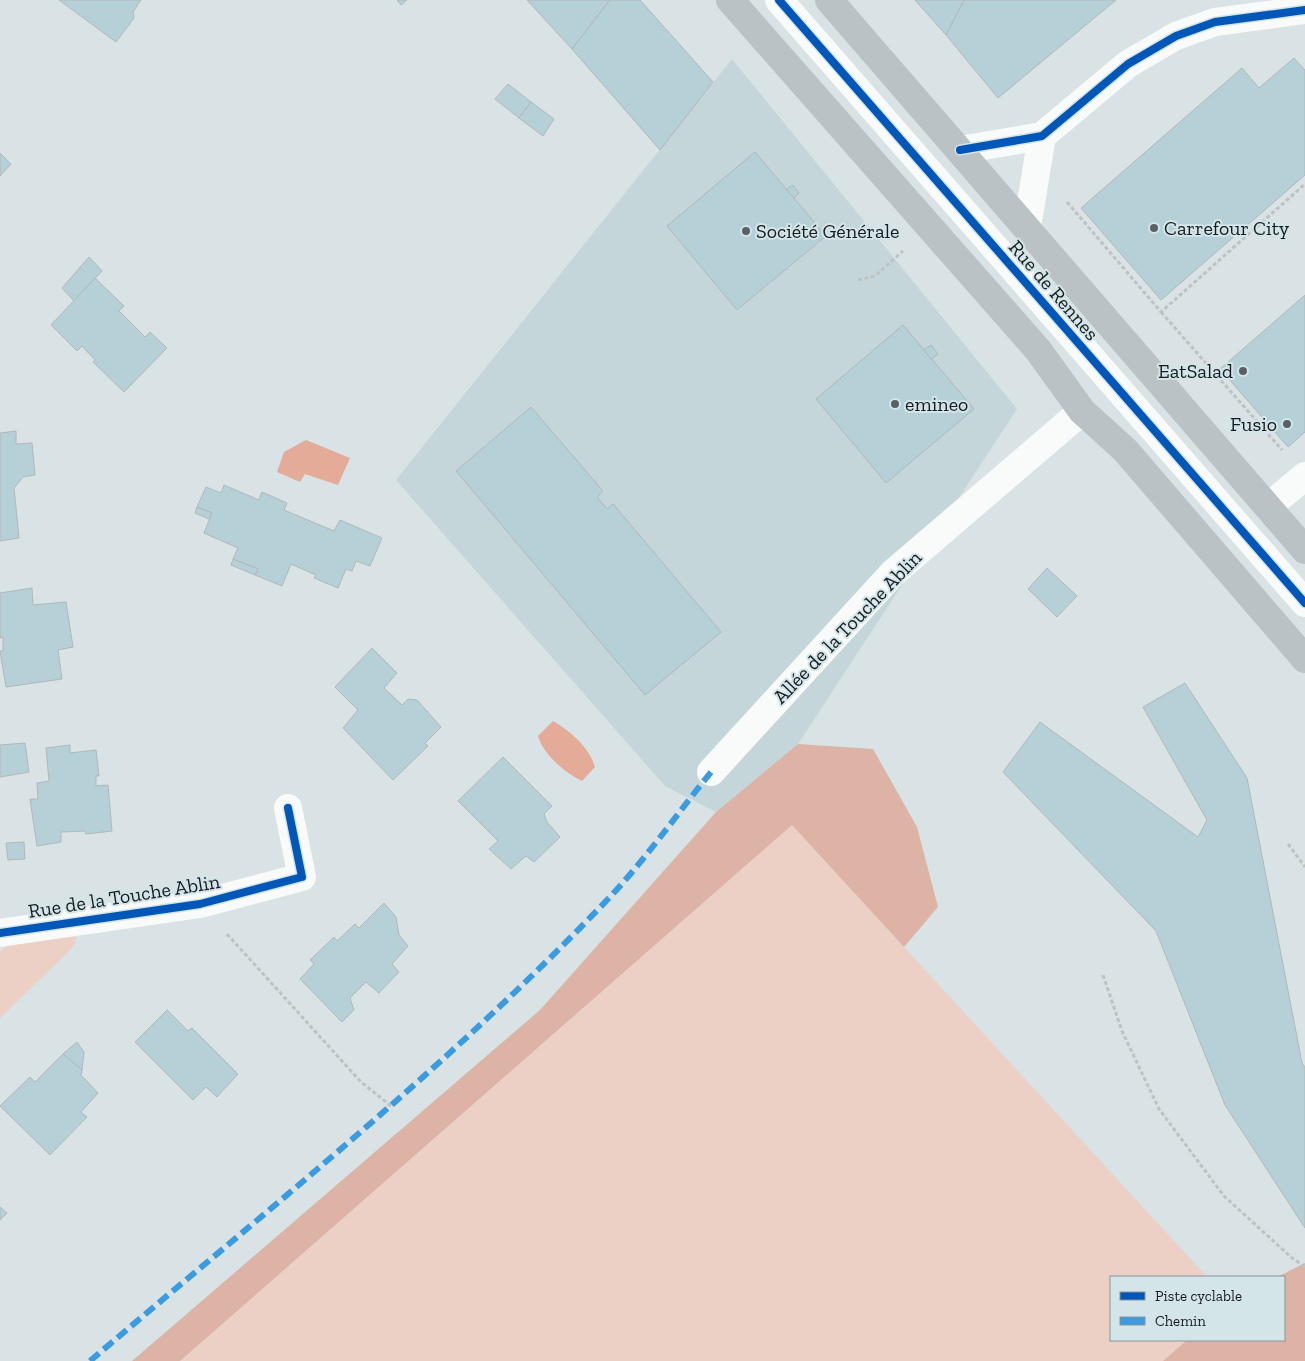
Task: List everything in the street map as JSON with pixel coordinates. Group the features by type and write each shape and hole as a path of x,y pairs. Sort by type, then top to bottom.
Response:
{"main road":[{"path":"730,0 1038,350 1082,412 1125,450 1305,659"},
{"name":"Rue de Rennes","path":"829,0 1305,550"}],"street":[{"name":"Rue de Rennes","path":"779,0 1305,603"},
{"path":"960,150 1042,136 1128,64 1176,36 1215,22 1305,10"},
{"path":"1027,227 1042,136"},
{"name":"Allée de la Touche Ablin","path":"712,772 893,573 1082,412"},
{"path":"1268,507 1305,476"},
{"name":"Rue de la Touche Ablin","path":"0,933 200,904 302,877 288,808"}],"path":[{"path":"1035,178 1055,179 1071,210 1305,476"},
{"path":"1161,312 1305,184"},
{"path":"858,280 875,276 904,250 913,252"},
{"path":"1288,844 1305,867"},
{"path":"200,904 361,1082 391,1106"},
{"path":"1103,975 1122,1031 1159,1109 1224,1196 1292,1258 1305,1267"}],"shaded area":[{"path":"732,59 1017,409 798,744 716,812 665,786 396,480"},
{"path":"306,440 350,458 338,485 305,474 300,482 277,472 284,452"},
{"path":"553,721 584,746 592,760 595,767 582,781 556,762 541,743 538,736"},
{"path":"798,744 873,749 917,827 938,907 904,947 792,825 180,1361 132,1361 540,1010 716,812"},
{"path":"792,825 1206,1276 1110,1276 1110,1341 1186,1341 1163,1361 180,1361"},
{"path":"75,929 76,941 72,948 0,1018 0,952 15,939"},
{"path":"1305,1263 1305,1361 1163,1361 1186,1341 1285,1341 1285,1276 1279,1276"}],"building":[{"path":"59,0 141,0 133,12 134,18 116,42"},
{"path":"397,0 407,0 401,5"},
{"path":"527,0 610,0 572,49"},
{"path":"610,0 640,0 713,82 660,150 572,49"},
{"path":"915,0 964,0 946,35"},
{"path":"964,0 1116,0 998,98 946,35"},
{"path":"1294,58 1305,70 1305,175 1161,300 1081,208 1242,68 1259,88"},
{"path":"508,84 531,102 519,118 495,99"},
{"path":"531,102 554,119 543,136 519,118"},
{"name":"Société Générale","path":"755,152 826,236 737,310 667,226"},
{"path":"0,153 11,164 0,176"},
{"path":"793,185 799,193 794,198 786,190"},
{"path":"89,257 102,271 74,301 62,288"},
{"path":"95,278 124,306 119,311 145,337 150,332 167,348 124,392 93,362 95,360 82,346 77,351 51,325"},
{"path":"1305,295 1305,432 1288,447 1220,369"},
{"name":"emineo","path":"903,325 974,409 886,483 816,399"},
{"path":"931,345 938,354 931,359 924,350"},
{"path":"531,407 603,491 597,497 607,509 613,504 721,632 645,695 456,471"},
{"path":"16,431 16,444 32,443 35,475 23,477 14,488 19,538 0,541 0,433"},
{"path":"224,485 259,500 262,492 287,503 284,510 334,531 340,520 382,538 370,566 356,561 352,571 346,569 338,588 314,578 316,575 291,564 282,586 255,575 258,569 233,559 238,548 204,533 212,513 197,507 206,487 221,493"},
{"path":"197,507 212,513 209,519 195,513"},
{"path":"233,559 258,569 255,575 231,565"},
{"path":"1047,568 1077,596 1057,617 1028,589"},
{"path":"32,588 33,605 66,602 73,647 58,650 62,679 6,687 0,651 3,651 3,637 0,638 0,593"},
{"path":"372,648 397,673 384,688 402,705 408,699 417,700 441,727 425,743 428,746 393,780 343,728 358,710 335,687"},
{"path":"1185,683 1247,778 1302,1063 1305,1067 1305,1228 1225,1105 1156,931 1003,772 1040,722 1198,837 1207,820 1143,707"},
{"path":"25,743 29,772 0,777 0,745"},
{"path":"70,745 70,753 96,750 99,776 96,776 96,786 108,785 112,831 86,834 85,831 61,832 61,842 37,846 30,799 38,799 37,783 49,781 46,748"},
{"path":"503,757 552,806 544,814 547,822 560,837 534,862 526,856 511,869 489,849 498,841 458,801"},
{"path":"24,842 25,859 8,860 6,843"},
{"path":"384,903 396,917 399,935 408,946 392,964 399,972 379,993 366,982 350,998 354,1010 342,1022 300,979 314,964 310,960 334,937 337,941 355,924 359,928"},
{"path":"167,1010 188,1031 192,1028 238,1074 217,1097 206,1087 193,1100 135,1042"},
{"path":"77,1042 84,1052 82,1070 63,1054"},
{"path":"63,1054 82,1070 81,1075 98,1093 81,1112 87,1117 50,1155 0,1106 30,1077 35,1082"},
{"path":"0,1207 7,1213 0,1220"}],"marked path":[{"path":"90,1361 355,1137 484,1021 547,961 622,884 711,772"}],"cycle path":[{"path":"779,0 1305,603"},
{"path":"960,150 1042,136 1128,64 1176,36 1215,22 1305,10"},
{"path":"0,933 200,904 302,877 288,808"}],"place":[{"name":"Carrefour City","path":"1154,228"},
{"name":"Société Générale","path":"746,231"},
{"name":"EatSalad","path":"1243,371"},
{"name":"emineo","path":"895,404"},
{"name":"Fusio","path":"1287,424"}]}
